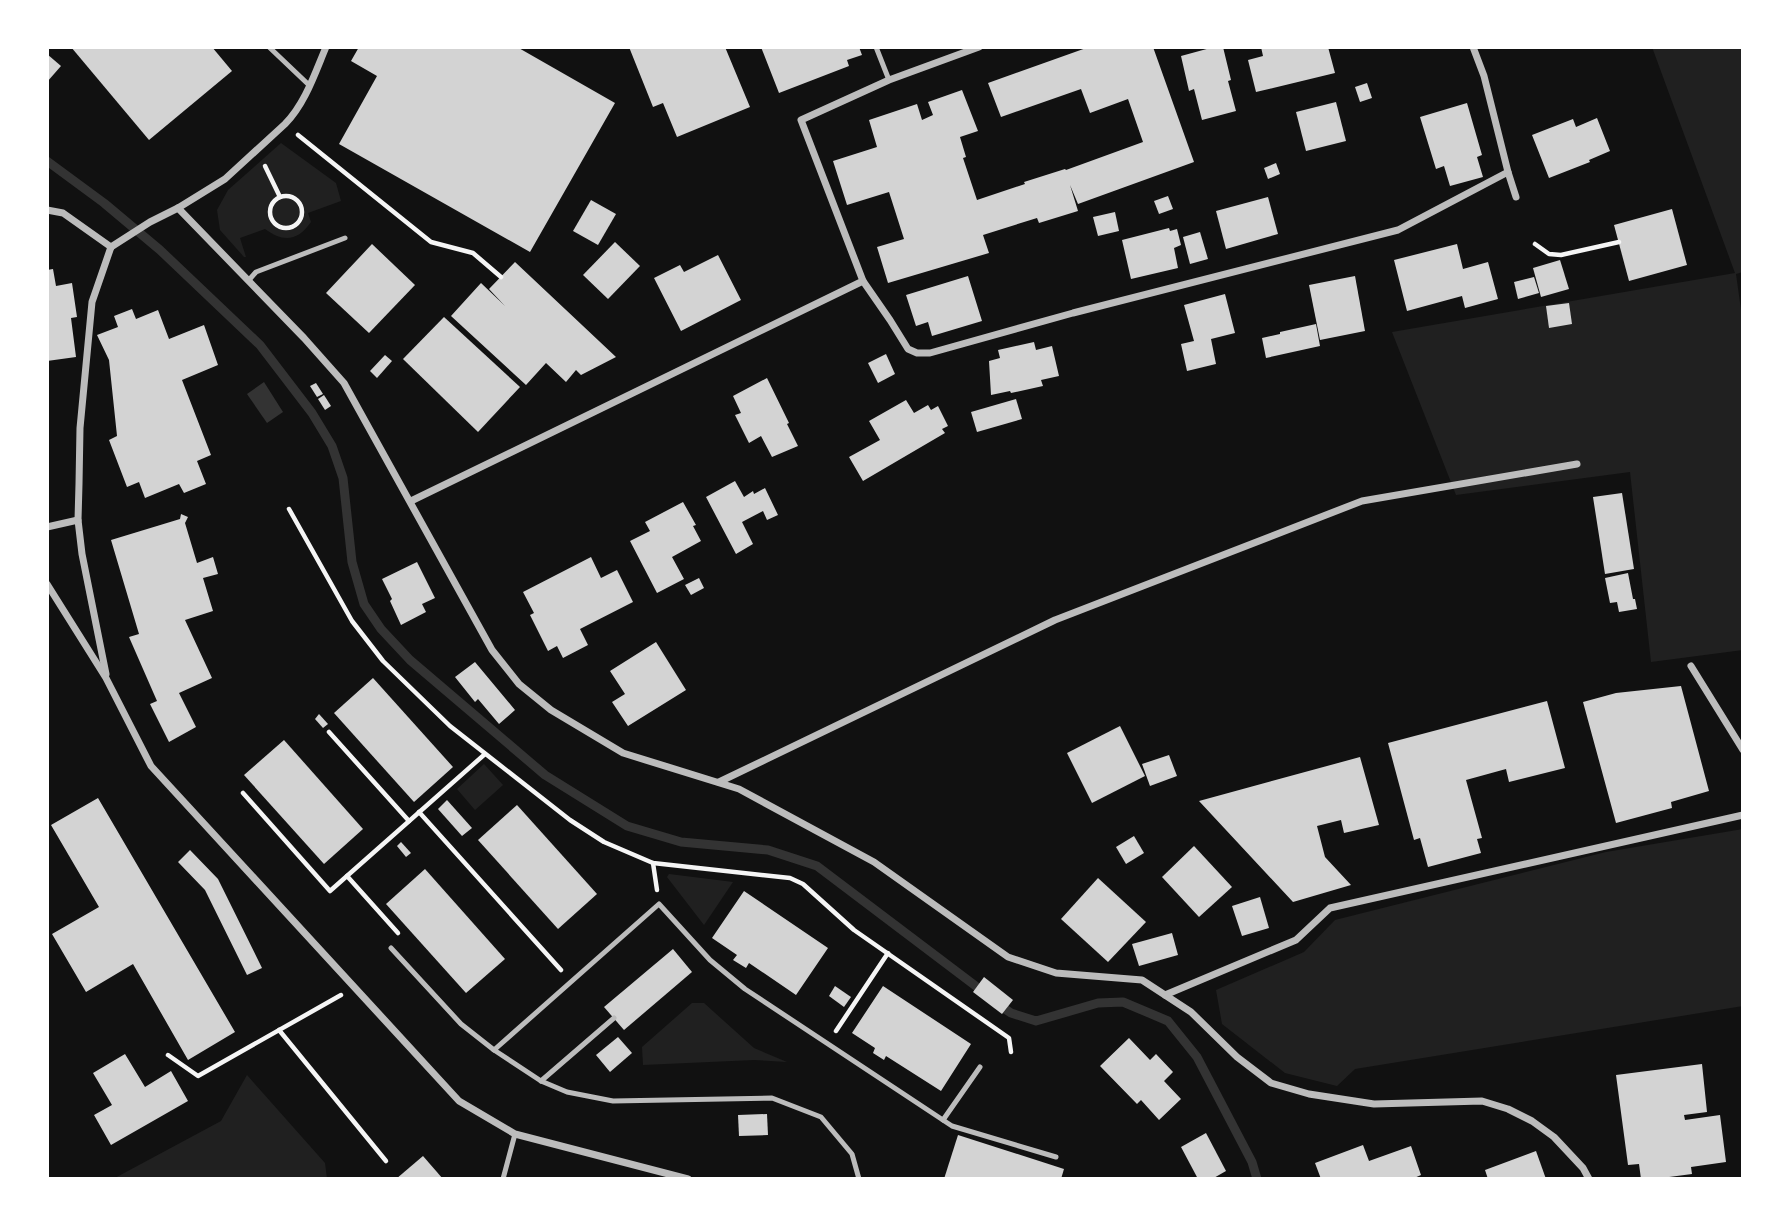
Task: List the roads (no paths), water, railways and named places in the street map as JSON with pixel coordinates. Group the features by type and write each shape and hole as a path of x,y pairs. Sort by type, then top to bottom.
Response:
{"street":[{"path":"106,678 82,555 78,520 79,428 92,302 111,247 225,179 285,124 310,86 326,47"},
{"path":"979,47 889,80 801,120 863,281 908,349 917,352 930,353 1073,313 1398,230 1508,172"},
{"path":"1473,47 1516,197"},
{"path":"178,208 344,383 492,650 519,684 551,710 623,753 740,789 874,862 1008,957 1056,973 1142,980 1191,1012 1237,1057 1271,1083 1309,1094 1374,1104 1482,1101 1508,1108 1554,1137 1590,1179"},
{"path":"47,210 63,213 111,247"},
{"path":"411,501 863,281"},
{"path":"718,782 1055,621 1362,501 1577,464"},
{"path":"47,527 78,520"},
{"path":"47,584 106,678 151,766 459,1101 515,1134 688,1179"},
{"path":"1691,666 1743,750"},
{"path":"1165,995 1296,940 1330,908 1743,815"}],"lane":[{"path":"269,47 310,86"},
{"path":"876,47 889,80"},
{"path":"248,280 256,272 345,238"},
{"path":"494,1051 659,904 710,960 745,989 952,1126 1056,1157"},
{"path":"391,948 461,1024 494,1051 541,1081 567,1092 613,1101 772,1098 821,1117 852,1154 859,1179"},
{"path":"541,1081 614,1018"},
{"path":"943,1120 980,1068"},
{"path":"503,1179 515,1134"}],"waterway":[{"path":"47,161 104,203 160,250 260,345 312,413 332,446 343,478 352,562 364,604 381,629 410,660 545,775 627,826 681,842 768,850 817,866 977,987"},
{"path":"1005,1009 1036,1021 1098,1003 1123,1002 1168,1021 1197,1057 1252,1162 1257,1179"}]}
